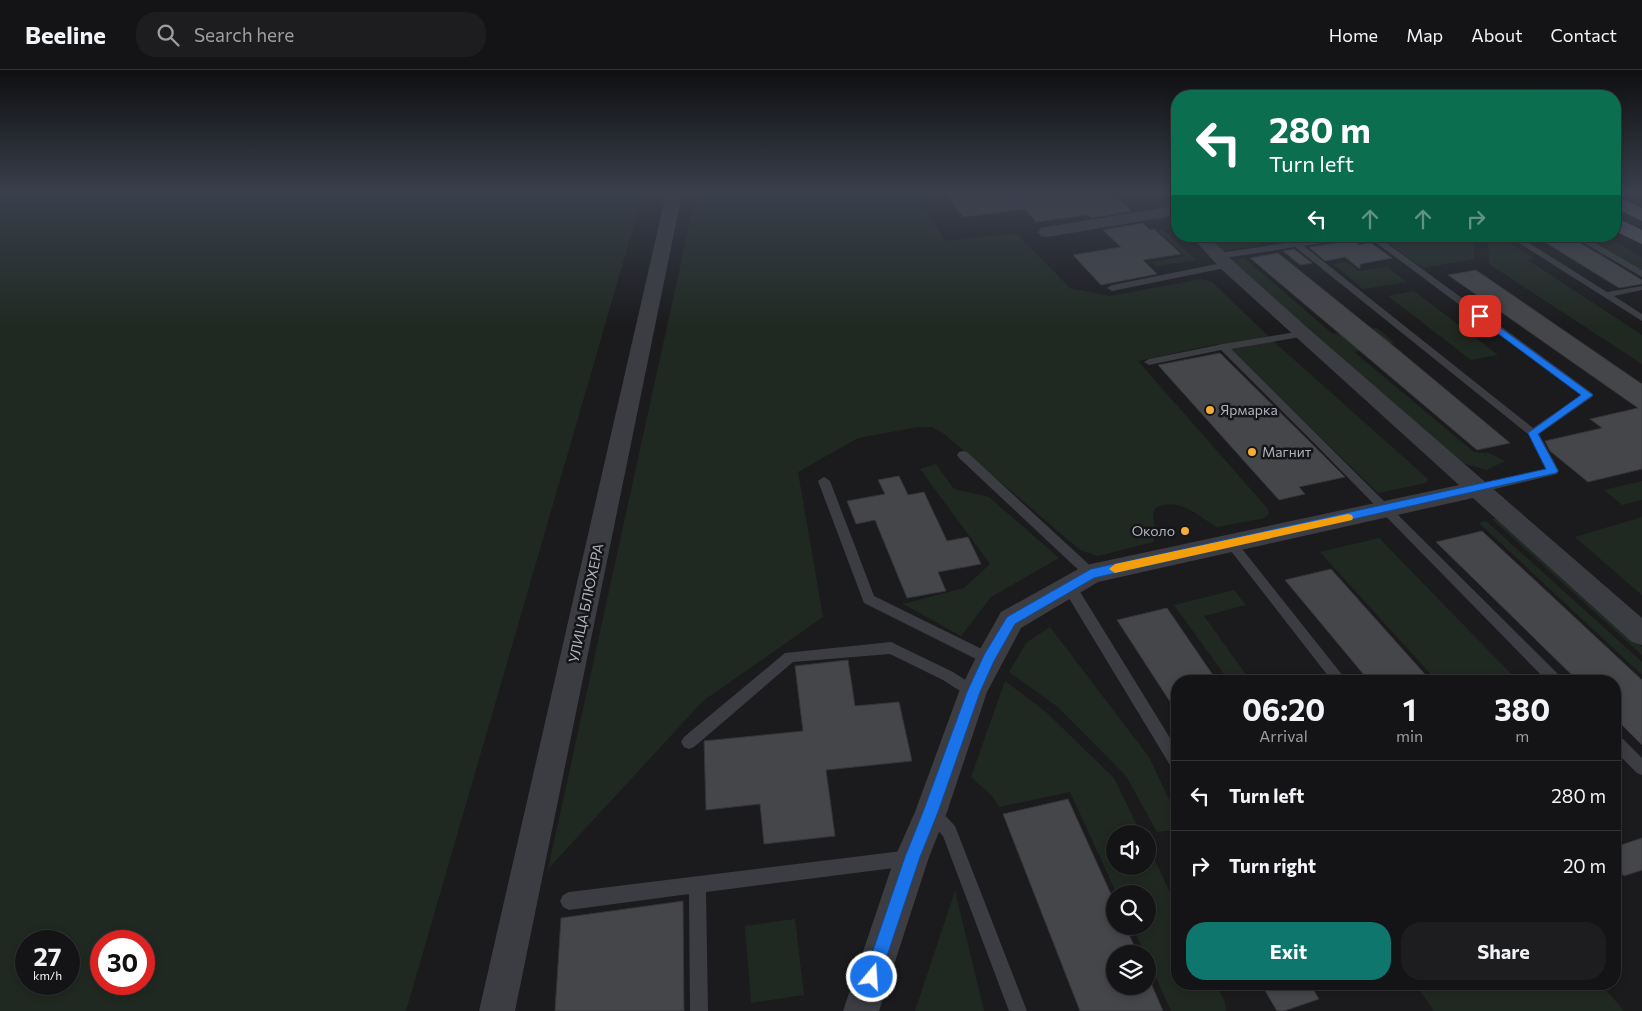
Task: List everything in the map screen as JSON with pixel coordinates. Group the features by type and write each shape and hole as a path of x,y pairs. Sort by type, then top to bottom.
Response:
{"street":[{"name":"УЛИЦА БЛЮХЕРА","path":"497,1011 664,238"},
{"path":"1205,242 1303,334 1642,634"},
{"path":"861,1011 912,857 931,812 973,692 1011,620 1080,580 1231,543 1478,489"}],"lane":[{"path":"1112,288 1311,242"},
{"path":"1379,242 1588,395 1533,433"},
{"path":"1522,242 1642,318"},
{"path":"1586,242 1642,274"},
{"path":"1298,244 1533,433 1553,471 1478,489"},
{"path":"1606,295 1639,288"},
{"path":"1149,362 1223,347 1303,334"},
{"path":"1223,347 1550,675"},
{"path":"963,455 1080,580 1171,752"},
{"path":"824,481 869,599 989,659"},
{"path":"1231,543 1335,675"},
{"path":"689,742 790,657 891,648 948,676 973,692"},
{"path":"1621,747 1642,768"},
{"path":"931,812 948,831 977,900 1018,1011"},
{"path":"569,902 912,857"},
{"path":"697,885 699,1011"}],"shaded area":[{"path":"0,238 630,238 406,1011 0,1011"},
{"path":"686,238 943,238 945,241 972,238 1021,238 1070,288 1110,296 1201,279 1212,282 1282,349 1428,479 1426,483 1378,493 1235,354 1217,344 1138,361 1268,509 1269,514 1264,518 1217,527 1192,511 1178,505 1163,505 1154,511 1153,518 1156,533 1153,542 1098,556 1080,550 943,433 932,427 918,427 858,438 798,472 823,617 703,701 548,869"},
{"path":"1166,238 1171,238 1171,242 1176,242 1196,260 1156,266 1152,262 1186,256"},
{"path":"1213,242 1258,242 1261,245 1223,251"},
{"path":"1474,242 1474,259 1423,268 1389,243"},
{"path":"1488,242 1508,242 1534,258 1528,260 1642,335 1642,364 1489,264"},
{"path":"1592,242 1616,242 1642,257 1642,272"},
{"path":"1244,258 1333,334 1377,328 1395,343 1354,352 1474,452 1489,453 1505,461 1486,470 1450,459 1228,260"},
{"path":"1347,262 1359,271 1387,267 1407,282 1363,289 1333,264"},
{"path":"1414,291 1498,355 1471,360 1388,296"},
{"path":"936,464 954,489 989,497 1059,558 991,597 961,636 903,604 964,588 990,564 920,469"},
{"path":"1642,481 1642,500 1622,505 1604,490"},
{"path":"1642,517 1642,595 1575,537"},
{"path":"1499,518 1642,647 1642,655 1492,519"},
{"path":"1486,521 1642,662 1642,675 1479,523"},
{"path":"1379,538 1512,675 1432,675 1320,552"},
{"path":"1234,590 1246,605 1204,616 1246,675 1225,675 1174,605"},
{"path":"1050,627 1149,757 1171,803 1171,830 1157,832 1156,825 1153,825 1126,776 1058,707 1009,672 1026,643"},
{"path":"1005,681 1046,712 1114,778 1137,825 1106,825 1106,870 1070,792 999,807 992,796 971,777"},
{"path":"1156,863 1171,894 1171,990 1219,990 1225,1002 1226,1011 1171,1011 1156,978 1156,945 1141,945 1136,935 1156,935 1156,885 1113,885 1108,875 1156,875"},
{"path":"955,891 984,1011 915,1011"},
{"path":"795,919 804,995 751,1003 745,926"},
{"path":"1419,990 1606,990 1624,1011 1434,1011"}],"building":[{"path":"1111,238 1164,238 1181,254 1143,260 1157,274 1101,285 1073,255 1121,247"},
{"path":"1343,242 1358,242 1358,245 1371,243 1392,258 1360,264 1360,269 1345,257 1325,261 1309,247"},
{"path":"1545,242 1579,242 1642,280 1642,284 1619,288"},
{"path":"1294,249 1312,263 1300,265 1283,251"},
{"path":"1278,253 1510,443 1477,450 1250,258"},
{"path":"1476,270 1642,384 1642,469 1588,482 1550,451 1545,441 1602,428 1590,419 1638,408 1448,275"},
{"path":"1220,353 1345,477 1299,487 1305,494 1279,500 1158,365"},
{"path":"899,476 908,495 924,492 947,541 968,537 981,564 938,572 946,591 907,598 875,520 856,524 847,501 885,494 878,480"},
{"path":"1482,531 1642,680 1642,745 1621,724 1621,675 1572,675 1436,542"},
{"path":"1331,569 1426,675 1364,675 1285,580"},
{"path":"1167,608 1213,675 1171,675 1171,703 1117,620"},
{"path":"848,660 855,706 899,702 912,761 826,770 835,836 764,844 760,804 706,810 704,741 803,731 795,666"},
{"path":"1068,799 1107,885 1106,935 1129,935 1134,945 1106,945 1106,995 1156,995 1163,1011 1080,1011 1003,814"},
{"path":"1642,838 1642,870 1624,876 1621,873 1621,845"},
{"path":"683,901 684,1011 555,1011 561,918"},
{"path":"1265,990 1314,990 1319,999 1284,1011 1277,1011"}],"slow traffic":[{"path":"1115,569 1348,518"}],"place":[{"name":"Ярмарка","path":"1210,410"},
{"name":"Магнит","path":"1252,452"},
{"name":"Около","path":"1185,531"}],"route":[{"path":"872,977 912,857 931,812 973,692 1011,620 1091,574 1553,471 1533,433 1588,395 1480,316"}]}
